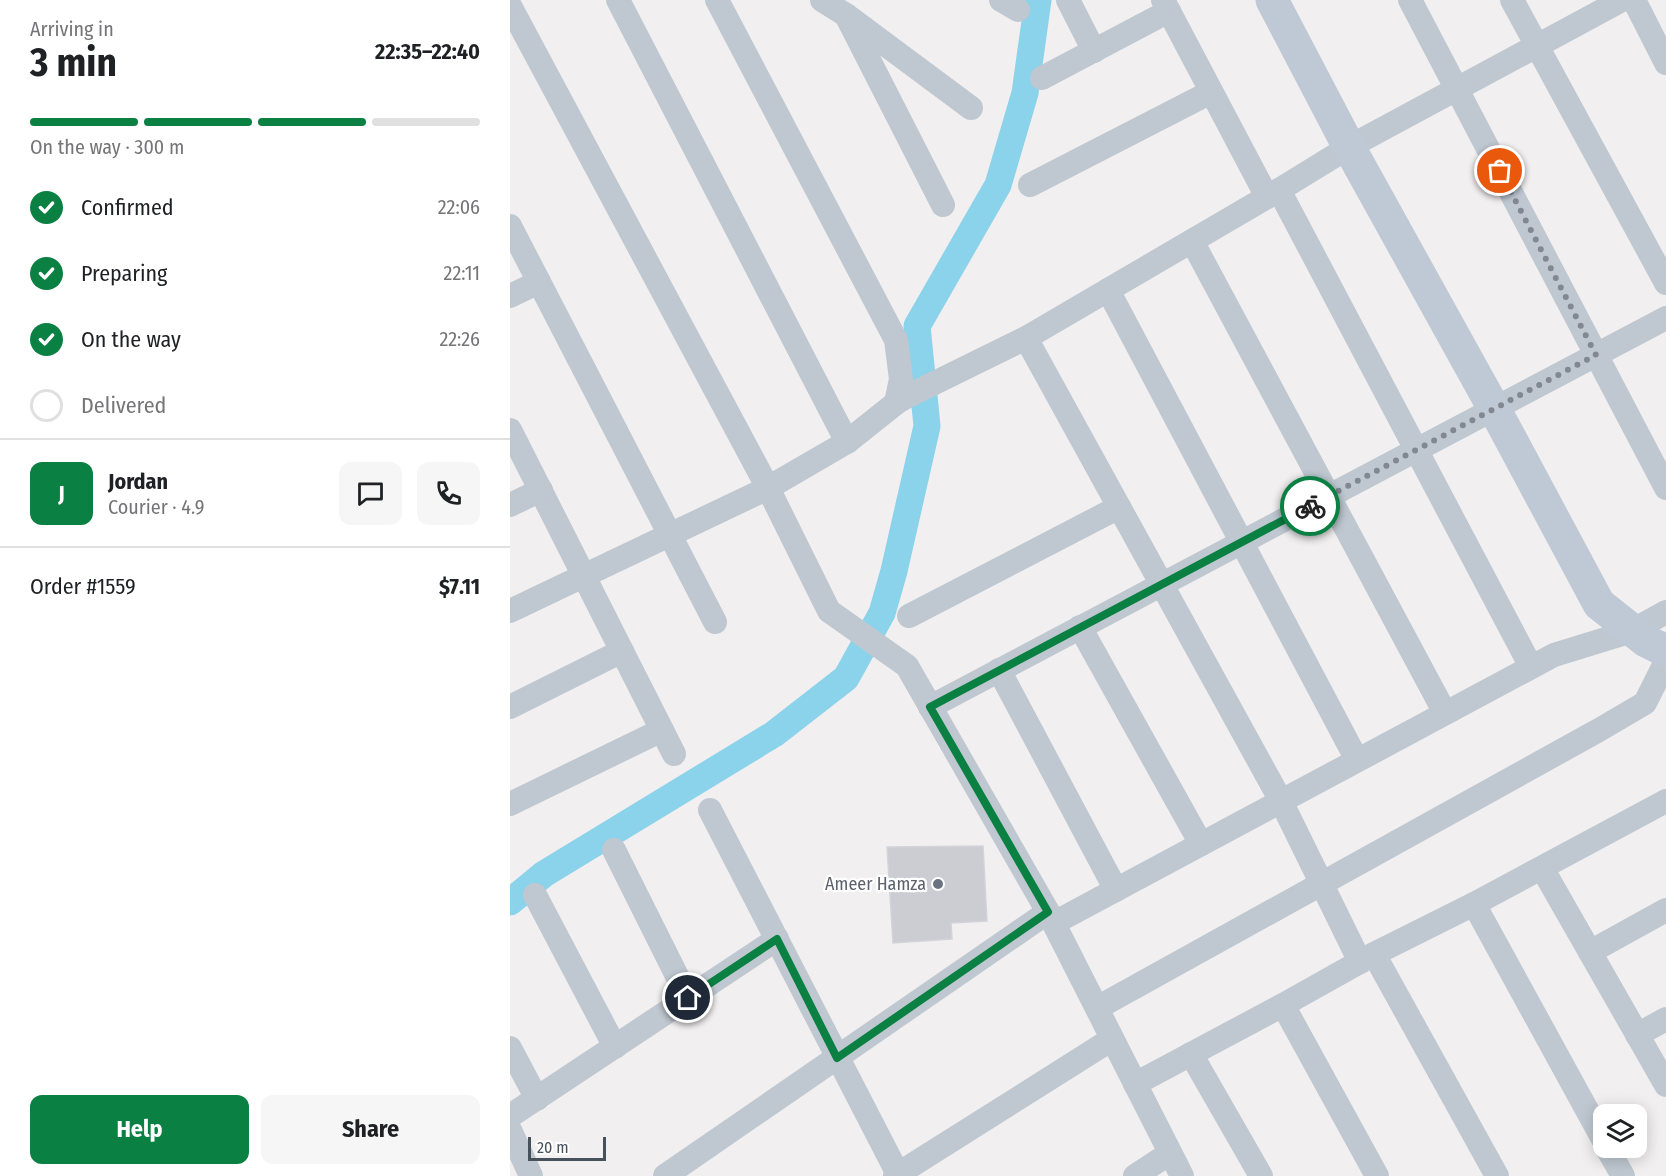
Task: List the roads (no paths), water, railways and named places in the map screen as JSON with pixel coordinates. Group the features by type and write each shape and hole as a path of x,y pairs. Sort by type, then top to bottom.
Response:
{"street":[{"path":"618,0 847,442"},
{"path":"717,0 896,340 902,399"},
{"path":"822,0 846,15 971,108"},
{"path":"1068,0 1094,51"},
{"path":"1272,0 1348,147 1494,409 1599,604 1646,641 1666,651"},
{"path":"1410,0 1666,488"},
{"path":"1512,0 1666,283"},
{"path":"510,611 768,488 847,442 902,399 1026,338 1348,147 1622,0"},
{"path":"1634,0 1666,63"},
{"path":"1042,78 1094,51 1166,5 1212,92 1273,193 1416,450 1531,667"},
{"path":"510,6 768,488 829,611 907,666 1051,918 1182,1176"},
{"path":"846,15 943,205"},
{"path":"1030,185 1212,92"},
{"path":"510,226 715,622"},
{"path":"1192,241 1445,713"},
{"path":"510,296 539,282"},
{"path":"1108,290 1357,760"},
{"path":"930,707 1666,318"},
{"path":"1026,338 1281,801 1321,884 1497,1176"},
{"path":"510,430 674,754"},
{"path":"510,506 541,490"},
{"path":"909,616 1119,507"},
{"path":"665,1176 837,1058 1051,918 1116,890 1554,655 1632,631 1666,612"},
{"path":"1080,627 1201,844"},
{"path":"510,707 622,651"},
{"path":"1096,1008 1645,703 1666,661"},
{"path":"999,670 1116,890"},
{"path":"510,804 662,730"},
{"path":"1135,1084 1367,958 1474,904 1666,801"},
{"path":"710,810 897,1175 1112,1039"},
{"path":"614,850 688,998"},
{"path":"1542,868 1666,1085"},
{"path":"535,895 615,1047"},
{"path":"1474,904 1593,1121"},
{"path":"1590,952 1666,910"},
{"path":"510,1116 777,939"},
{"path":"1283,1005 1377,1176"},
{"path":"1637,1035 1666,1019"},
{"path":"510,1048 537,1099"},
{"path":"1191,1054 1261,1176"},
{"path":"510,1130 531,1176"},
{"path":"1135,1176 1170,1153"},
{"path":"1613,1158 1623,1176"}],"waterway":[{"path":"510,902 544,874 774,734 846,678 882,613 894,571 927,426 917,326 998,185 1025,93 1038,0"}],"place":[{"name":"Ameer Hamza","path":"938,884"}]}
